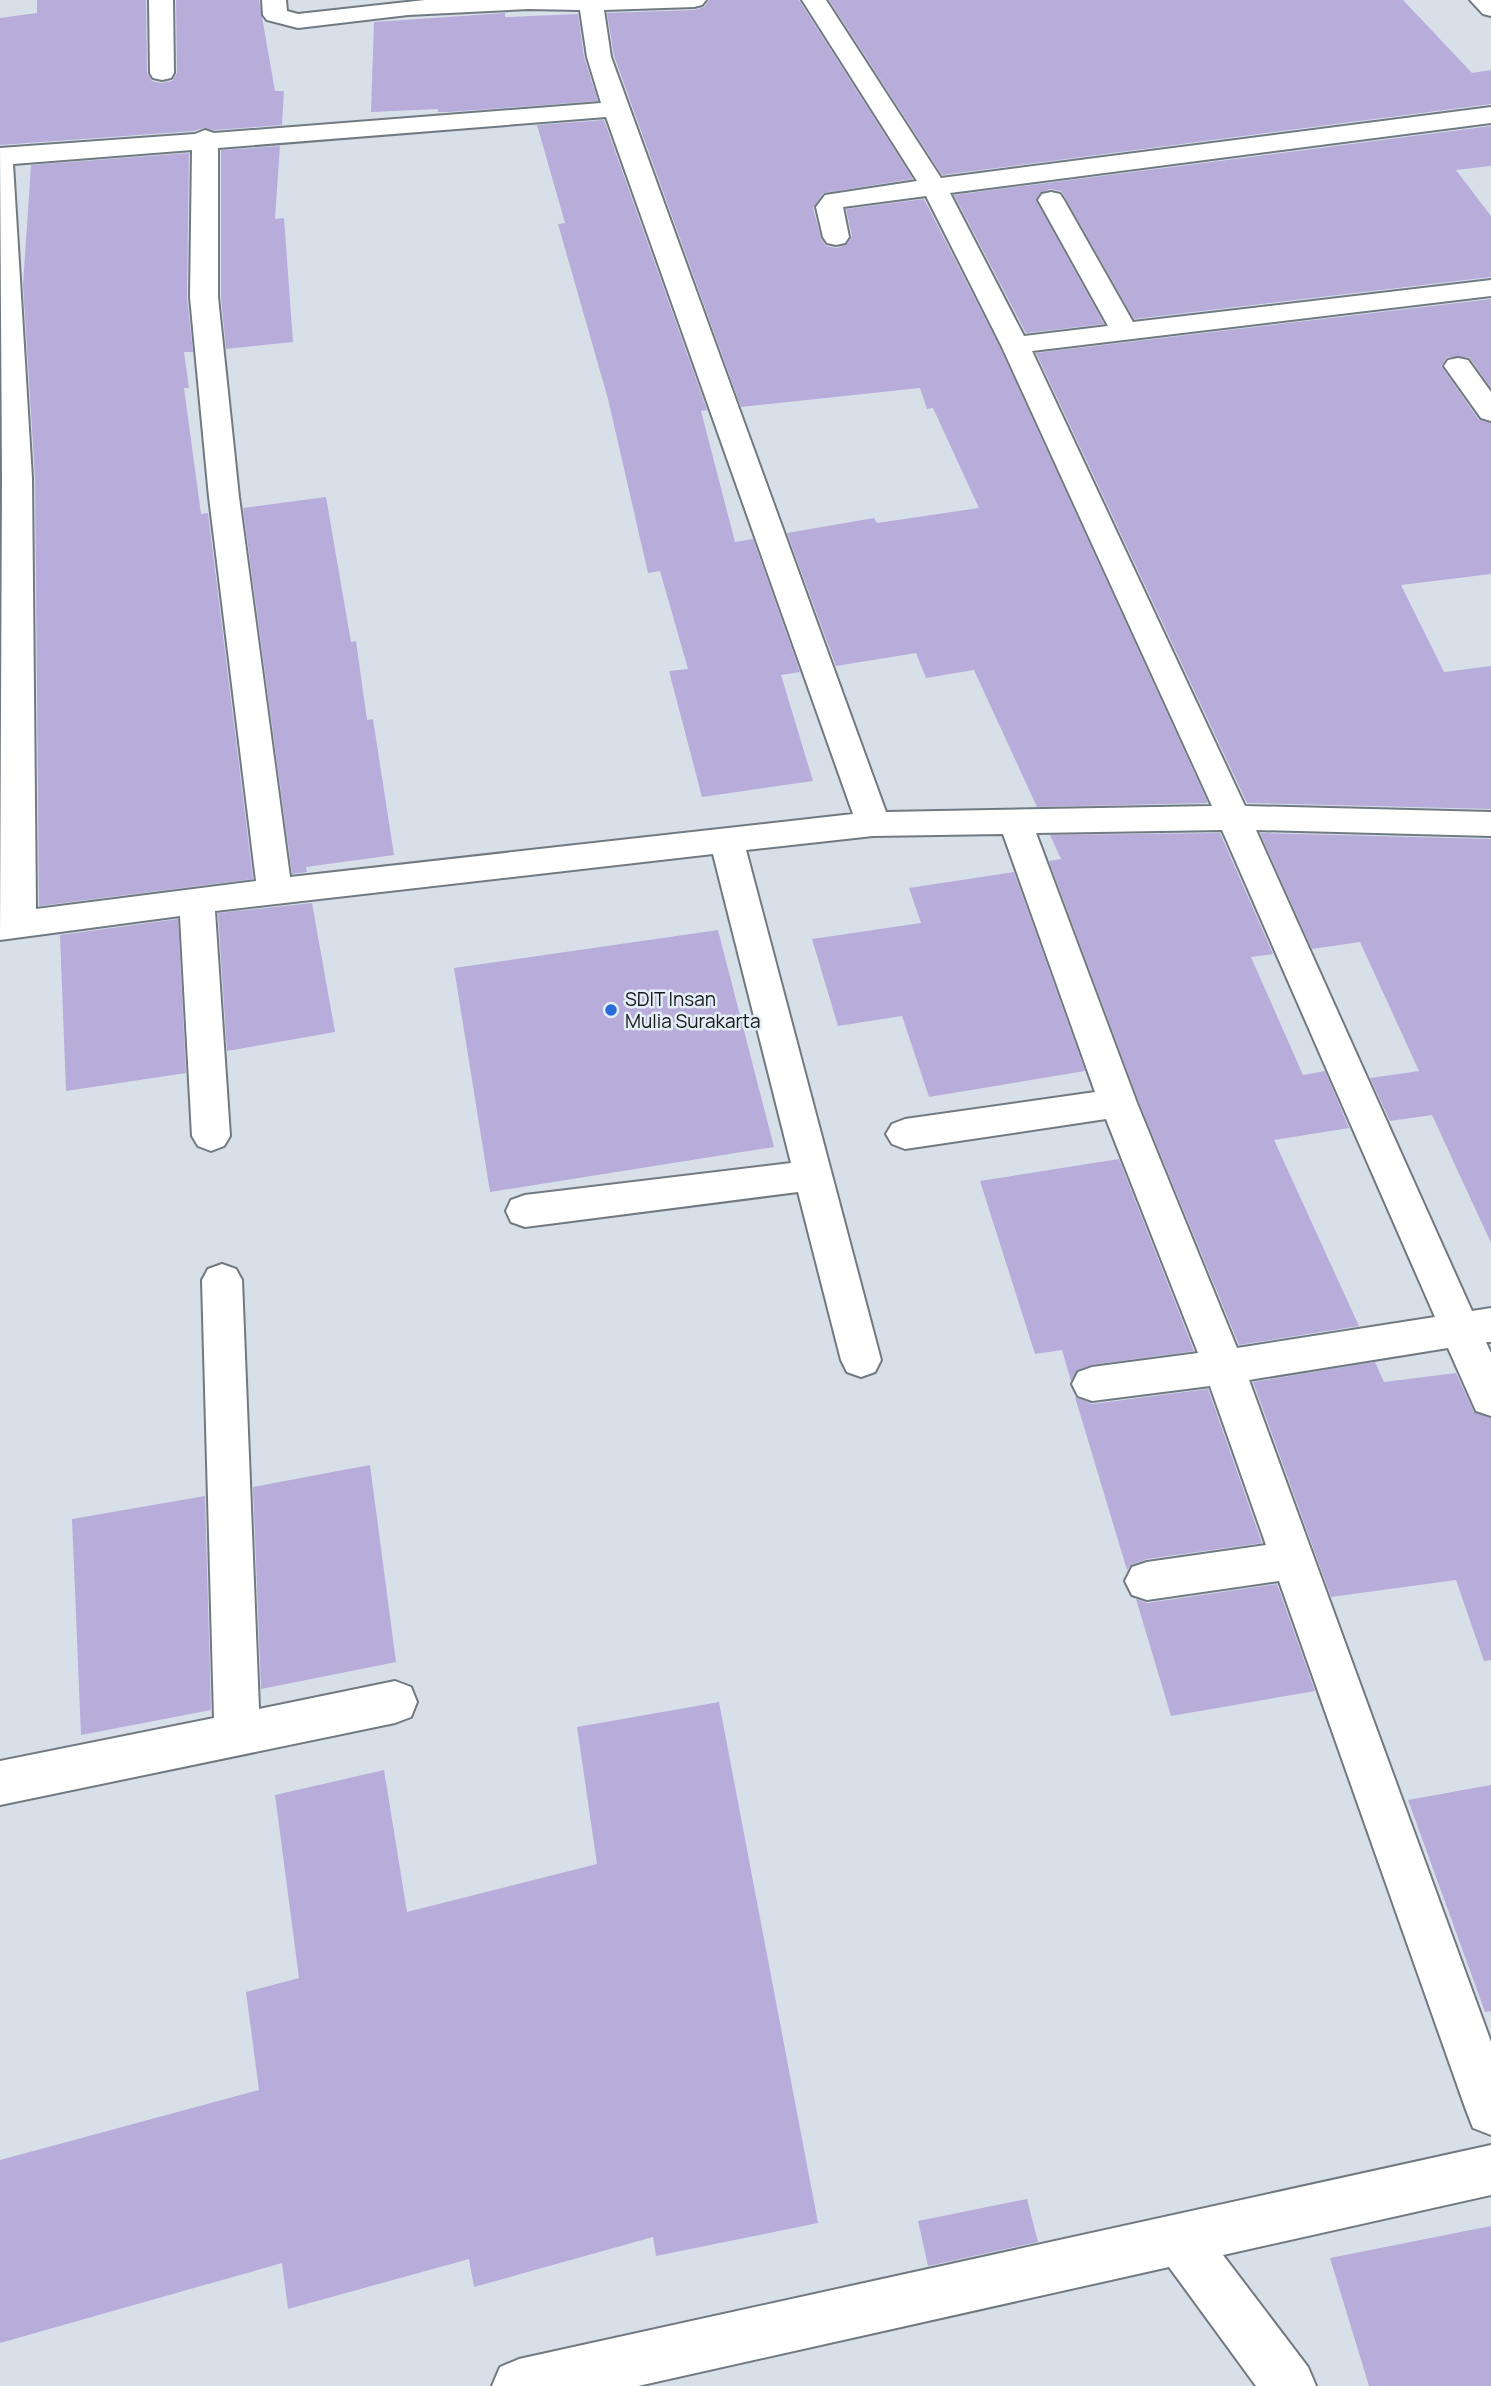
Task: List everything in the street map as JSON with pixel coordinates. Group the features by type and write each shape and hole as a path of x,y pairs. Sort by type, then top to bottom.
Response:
{"street":[{"path":"162,0 162,73"},
{"path":"274,0 275,15 298,20 408,8 528,2 591,4 694,0"},
{"path":"814,0 935,189 1015,345 1234,818 1476,1328 1491,1399"},
{"path":"1482,0 1491,9"},
{"path":"591,4 599,57 616,109 873,824"},
{"path":"616,109 205,138 0,157 18,478 9,926 275,891 873,824 1234,818 1491,824"},
{"path":"836,237 829,207 834,201 1491,115"},
{"path":"205,138 204,297 224,497 275,891"},
{"path":"1051,200 1125,332"},
{"path":"1015,345 1491,288"},
{"path":"1458,366 1491,412"},
{"path":"1015,821 1118,1104 1224,1367 1491,2110"},
{"path":"726,839 861,1360"},
{"path":"197,902 211,1136"},
{"path":"905,1134 1118,1104"},
{"path":"525,1211 814,1175"},
{"path":"222,1280 237,1736"},
{"path":"1092,1384 1224,1367 1476,1328"},
{"path":"1147,1581 1293,1560"},
{"path":"0,1783 395,1702"},
{"path":"519,2386 1491,2170"},
{"path":"1180,2241 1289,2386"}],"building":[{"path":"37,0 146,0 147,73 152,81 161,83 172,81 177,73 176,0 259,0 275,91 284,91 282,125 214,130 204,128 194,131 0,145 0,18 37,13"},
{"path":"709,0 799,0 913,179 823,193 813,208 821,238 826,246 837,248 847,244 852,236 846,209 924,199 999,346 1208,803 1037,807 974,670 926,678 916,653 836,666 787,533 874,518 877,523 979,508 933,408 927,409 920,388 741,407 614,56 607,13 694,10 704,7"},
{"path":"829,0 1403,0 1472,73 1491,70 1491,104 942,175"},
{"path":"505,13 505,17 578,14 584,57 598,101 449,112 438,112 438,109 371,112 374,22"},
{"path":"604,120 707,410 701,411 735,542 753,539 800,672 781,675 813,781 702,797 669,671 688,669 660,571 648,573 608,399 558,224 565,223 537,125"},
{"path":"1491,126 1491,166 1456,170 1491,216 1491,277 1134,319 1061,191 1050,189 1040,193 1036,201 1104,324 1026,333 954,195"},
{"path":"280,146 275,219 284,218 293,342 226,349 221,297 221,150"},
{"path":"189,153 187,297 193,352 184,352 189,388 184,388 201,514 208,513 253,879 39,906 35,478 23,285 31,165"},
{"path":"1491,299 1491,388 1469,357 1447,357 1441,366 1479,420 1491,423 1491,574 1401,585 1444,672 1491,666 1491,809 1247,803 1036,353"},
{"path":"326,497 351,642 356,641 367,720 373,719 394,855 306,867 307,872 292,874 243,508"},
{"path":"1220,833 1273,954 1251,957 1303,1075 1325,1071 1349,1128 1274,1140 1359,1326 1239,1345 1139,1102 1049,861 1061,859 1050,835"},
{"path":"1260,833 1491,839 1491,1243 1432,1115 1390,1121 1370,1078 1419,1071 1360,942 1312,949"},
{"path":"1014,872 1085,1071 929,1097 902,1016 838,1026 812,939 921,923 909,888"},
{"path":"312,903 335,1032 227,1051 218,913"},
{"path":"178,919 186,1073 66,1091 60,935"},
{"path":"718,930 774,1147 490,1192 454,968"},
{"path":"1119,1159 1194,1351 1091,1365 1077,1370 1071,1381 1062,1350 1035,1354 980,1181"},
{"path":"1375,1362 1384,1382 1456,1373 1474,1412 1491,1418 1491,1660 1484,1661 1456,1580 1331,1597 1253,1382"},
{"path":"1208,1389 1262,1543 1147,1559 1131,1565 1127,1570 1075,1397 1092,1404"},
{"path":"370,1465 396,1662 261,1689 253,1487"},
{"path":"205,1496 211,1710 81,1735 72,1519"},
{"path":"1277,1584 1315,1691 1171,1716 1136,1599 1147,1603"},
{"path":"719,1702 818,2223 656,2256 653,2237 474,2287 469,2259 288,2309 282,2263 0,2343 0,2160 259,2090 246,1992 299,1978 275,1795 384,1770 407,1912 597,1864 577,1727"},
{"path":"1491,1785 1491,2011 1485,2012 1408,1800"},
{"path":"1027,2199 1038,2242 928,2266 918,2221"},
{"path":"1491,2226 1491,2386 1369,2386 1330,2258"}],"place":[{"name":"SDIT Insan Mulia Surakarta","path":"611,1010"}]}
